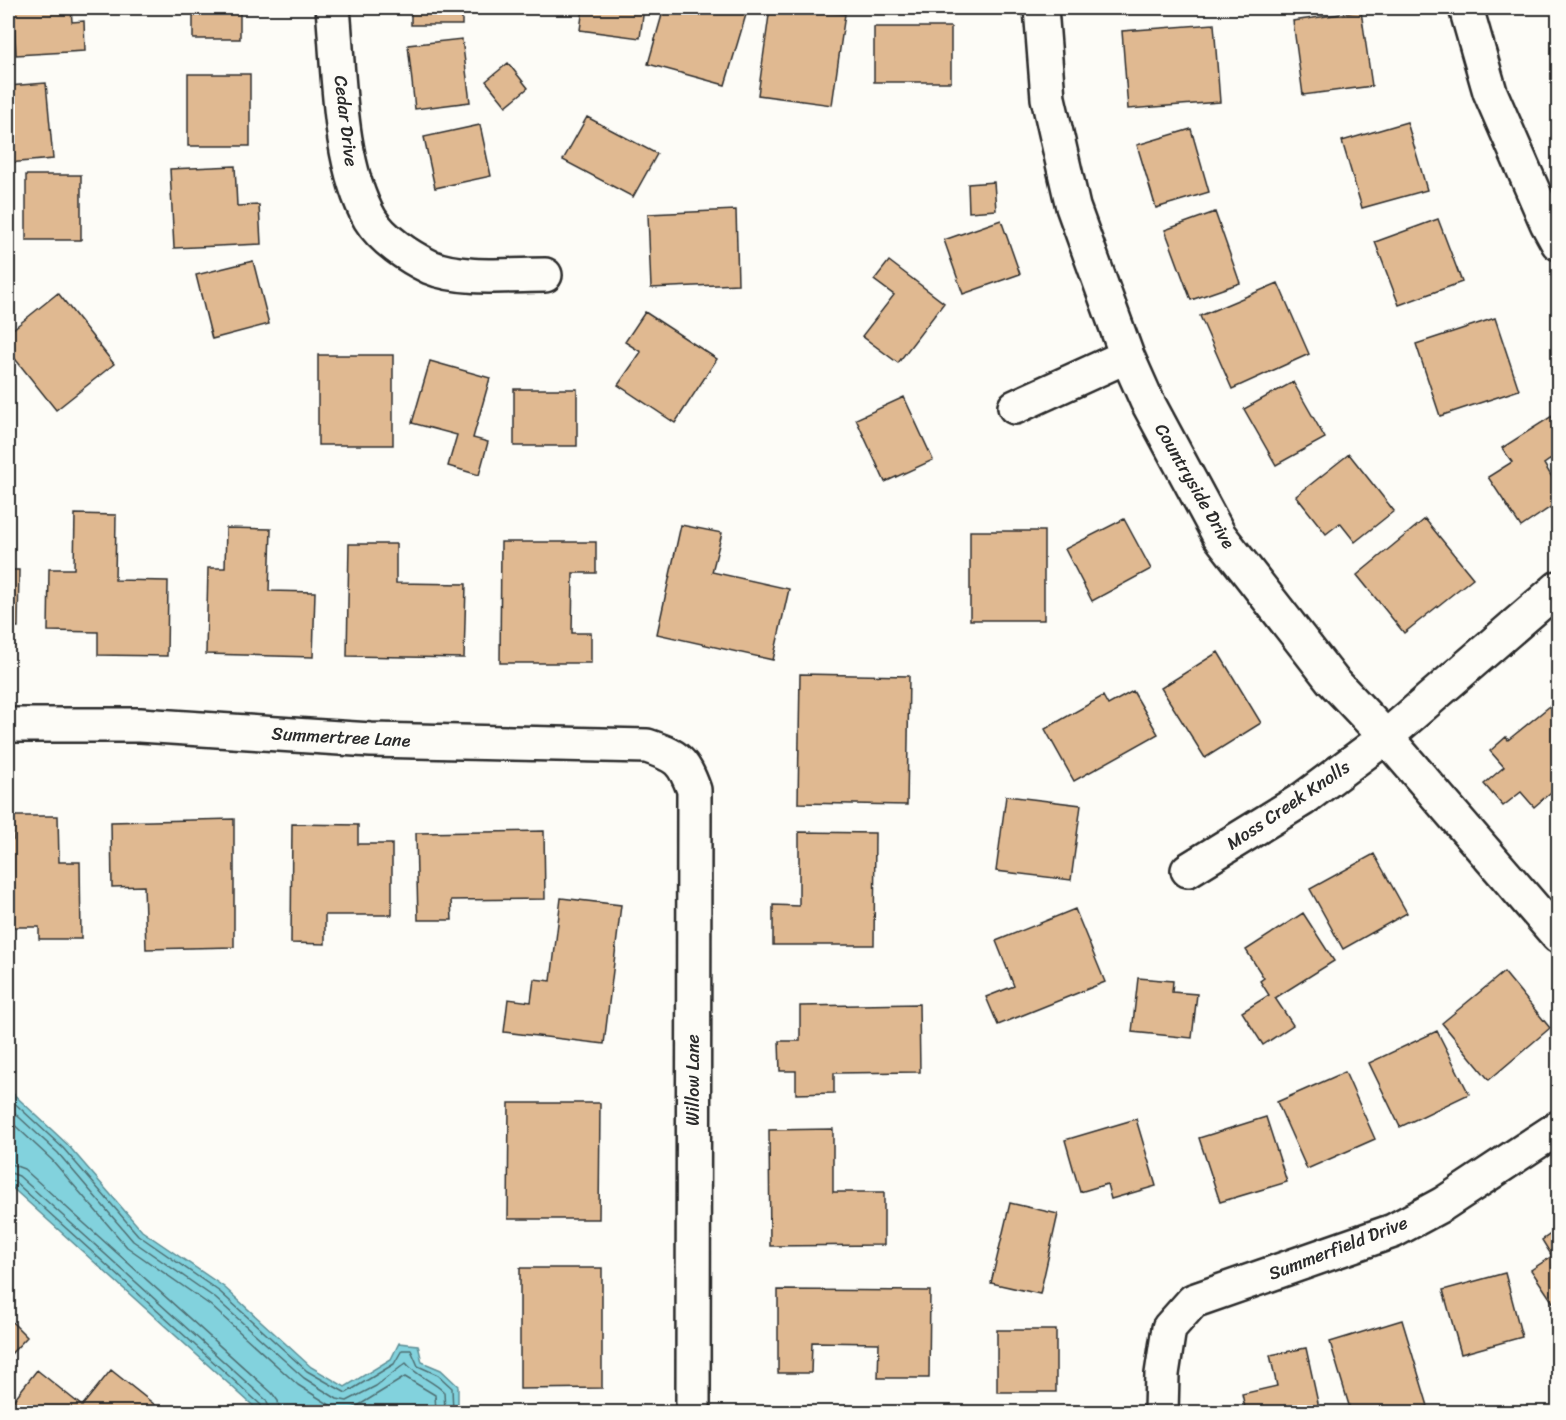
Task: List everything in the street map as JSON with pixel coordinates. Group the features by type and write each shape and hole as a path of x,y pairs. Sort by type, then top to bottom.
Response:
{"street":[{"name":"Cedar Drive","path":"333,8 346,148 356,186 370,219 385,238 431,267 467,274 544,275"},
{"name":"Countryside Drive","path":"1041,8 1048,98 1073,207 1127,356 1147,401 1219,535 1332,680 1386,737 1558,936"},
{"path":"1466,8 1490,92 1547,223 1558,243"},
{"path":"1015,407 1127,356"},
{"name":"Moss Creek Knolls","path":"1188,870 1303,799 1386,737 1558,588"},
{"name":"Summertree Lane","path":"8,725 140,725 371,740 648,746 673,755"},
{"name":"Willow Lane","path":"673,755 686,767 694,790 693,1413"},
{"name":"Summerfield Drive","path":"1161,1413 1162,1374 1169,1328 1193,1301 1393,1231 1443,1204 1558,1128"}],"water":[{"path":"8,1089 67,1144 142,1231 224,1287 311,1367 345,1387 391,1359 399,1343 418,1345 422,1362 441,1370 458,1386 458,1412 260,1412 8,1184"}],"building":[{"path":"8,8 71,8 72,22 84,21 85,51 16,55 14,18 8,18"},
{"path":"193,8 240,8 240,39 193,39"},
{"path":"411,8 462,8 462,25 411,25"},
{"path":"583,8 644,8 640,38 580,30"},
{"path":"664,8 748,8 725,85 648,64"},
{"path":"770,8 797,8 845,14 832,105 758,95"},
{"path":"1361,11 1372,86 1303,95 1293,21"},
{"path":"1214,24 1220,102 1128,109 1122,31"},
{"path":"874,27 951,27 951,82 874,82"},
{"path":"462,39 470,102 415,109 408,45"},
{"path":"508,63 528,88 506,106 486,81"},
{"path":"188,74 250,74 250,146 188,146"},
{"path":"46,83 53,159 8,163 8,86"},
{"path":"587,117 657,154 633,197 563,160"},
{"path":"1407,122 1427,190 1362,208 1342,141"},
{"path":"480,125 491,176 435,188 424,137"},
{"path":"1191,129 1209,192 1156,208 1137,145"},
{"path":"235,166 237,206 259,205 261,244 174,248 170,169"},
{"path":"26,175 81,175 81,240 26,240"},
{"path":"994,182 996,210 969,212 968,184"},
{"path":"736,210 738,284 651,288 648,214"},
{"path":"1215,212 1240,283 1191,300 1165,230"},
{"path":"1438,219 1462,282 1399,305 1375,242"},
{"path":"1001,220 1020,274 963,294 944,240"},
{"path":"253,261 269,324 212,339 196,275"},
{"path":"889,261 944,303 898,363 862,336 894,295 874,280"},
{"path":"1278,283 1309,354 1232,389 1200,316"},
{"path":"58,293 114,364 56,410 8,350 8,333"},
{"path":"645,312 717,359 675,423 618,385 641,352 625,342"},
{"path":"1495,318 1519,390 1440,416 1416,344"},
{"path":"318,355 393,355 393,445 318,445"},
{"path":"430,361 490,378 473,438 488,442 479,475 448,466 457,435 412,423"},
{"path":"1293,382 1325,438 1276,465 1244,409"},
{"path":"514,389 577,389 577,446 514,446"},
{"path":"904,397 933,460 885,482 856,419"},
{"path":"1552,416 1558,426 1558,454 1544,464 1558,487 1558,502 1521,527 1488,477 1512,462 1502,448"},
{"path":"1349,454 1394,511 1355,542 1340,523 1326,534 1296,496"},
{"path":"75,514 116,515 115,580 168,581 167,656 98,655 98,632 48,631 49,569 74,569"},
{"path":"1124,519 1151,569 1092,601 1065,549"},
{"path":"1425,519 1473,578 1404,633 1357,575"},
{"path":"681,525 722,533 712,572 789,589 773,660 657,634"},
{"path":"226,528 271,529 269,591 315,592 313,657 206,654 208,568 225,568"},
{"path":"970,531 1044,531 1044,620 970,620"},
{"path":"501,542 596,542 596,573 573,573 572,633 591,633 591,663 500,663"},
{"path":"349,544 396,544 396,583 466,584 464,658 347,656"},
{"path":"8,570 19,570 18,627 8,627"},
{"path":"1218,652 1261,723 1205,758 1161,688"},
{"path":"800,674 909,676 907,805 798,803"},
{"path":"1133,691 1158,734 1074,781 1045,729 1103,696 1108,705"},
{"path":"1550,706 1558,716 1558,786 1534,807 1521,792 1503,806 1484,784 1504,767 1490,751 1506,737 1508,740"},
{"path":"1006,796 1081,805 1071,880 996,871"},
{"path":"13,816 58,816 59,862 80,862 81,939 39,939 39,927 8,927 8,840 13,840"},
{"path":"234,819 234,947 146,949 144,886 112,887 111,822"},
{"path":"292,824 358,825 358,844 392,844 392,915 325,915 325,944 291,943"},
{"path":"544,831 545,899 451,900 452,920 418,920 416,833"},
{"path":"799,832 875,833 874,945 773,945 773,905 799,906"},
{"path":"1374,854 1407,913 1343,949 1310,889"},
{"path":"561,898 621,905 604,1044 504,1032 508,999 531,1002 534,979 551,981"},
{"path":"1075,909 1105,982 998,1025 986,997 1014,986 996,941"},
{"path":"1303,913 1334,961 1275,998 1293,1025 1263,1045 1242,1012 1269,995 1260,981 1264,978 1246,950"},
{"path":"1504,972 1550,1028 1489,1080 1442,1023"},
{"path":"1138,978 1173,981 1172,992 1197,994 1192,1038 1132,1032"},
{"path":"919,1004 920,1072 834,1073 834,1093 796,1094 796,1071 780,1071 779,1041 800,1041 800,1006"},
{"path":"1437,1031 1469,1094 1400,1127 1369,1063"},
{"path":"1345,1072 1375,1139 1307,1169 1277,1102"},
{"path":"509,1103 600,1103 599,1219 508,1219"},
{"path":"1266,1117 1287,1182 1220,1202 1199,1138"},
{"path":"1136,1119 1156,1186 1111,1199 1107,1184 1080,1192 1065,1140"},
{"path":"833,1129 833,1192 884,1192 884,1245 770,1246 769,1130"},
{"path":"1010,1203 1058,1214 1040,1294 991,1283"},
{"path":"1558,1229 1558,1310 1531,1270 1552,1256 1542,1240"},
{"path":"520,1268 602,1268 602,1388 520,1389"},
{"path":"1505,1273 1522,1337 1461,1354 1443,1290"},
{"path":"778,1290 930,1291 929,1378 878,1378 879,1343 812,1342 811,1373 778,1373"},
{"path":"8,1318 27,1337 8,1357"},
{"path":"1402,1320 1428,1406 1407,1412 1351,1412 1330,1342"},
{"path":"997,1330 1056,1330 1056,1392 997,1392"},
{"path":"1306,1348 1320,1412 1246,1412 1242,1394 1277,1386 1270,1355"},
{"path":"37,1370 82,1406 111,1370 160,1409 158,1412 8,1412 8,1407"}]}
